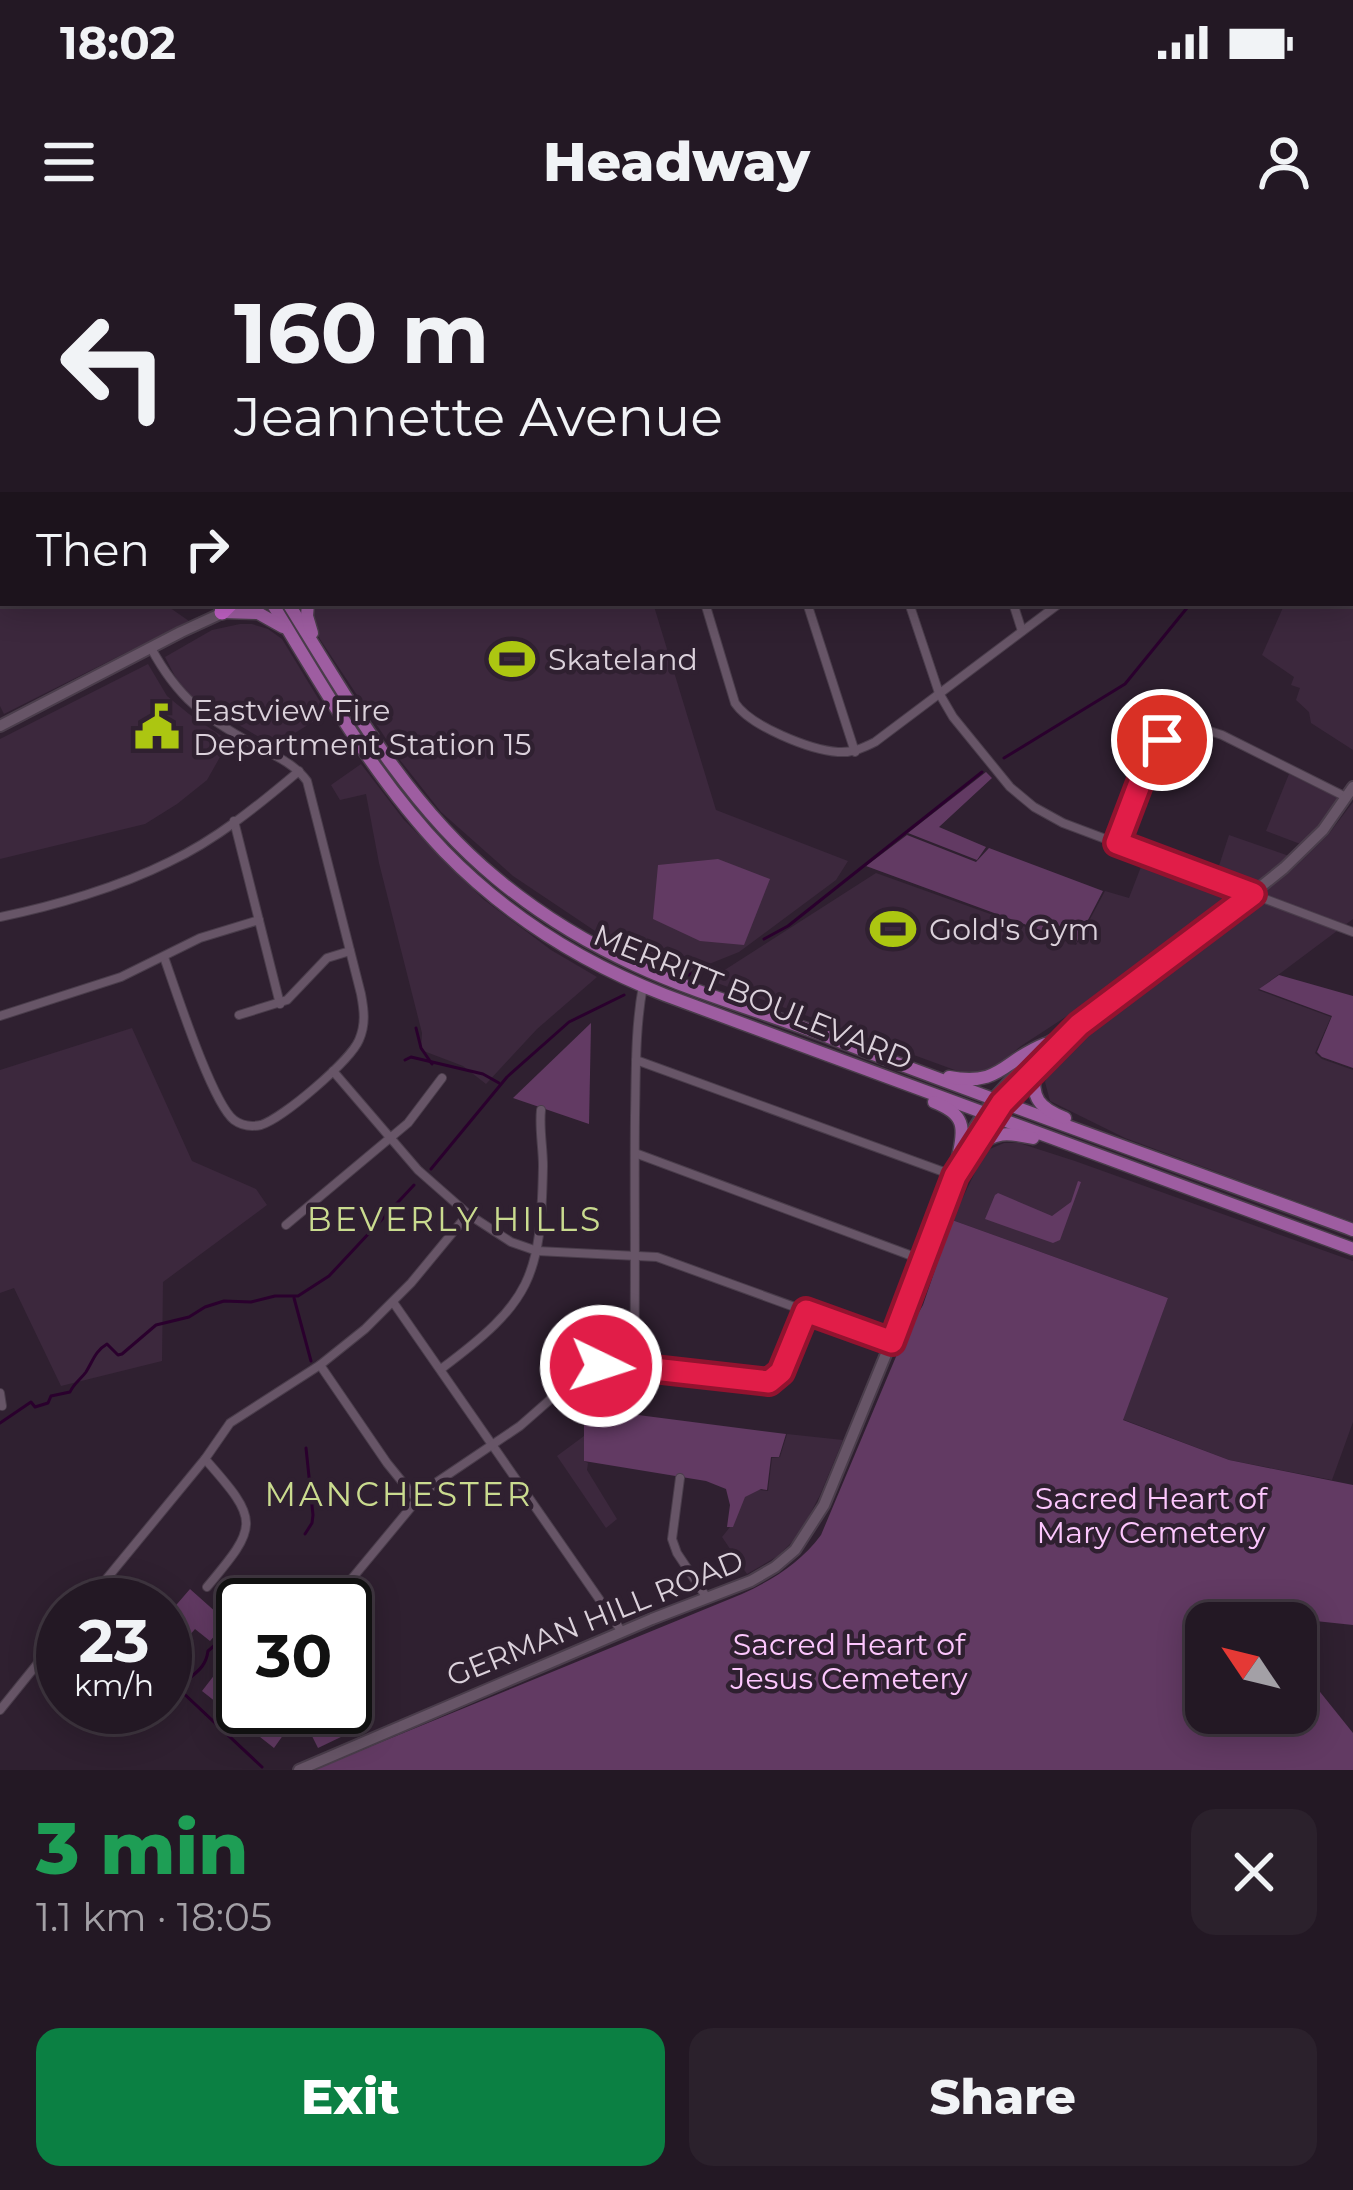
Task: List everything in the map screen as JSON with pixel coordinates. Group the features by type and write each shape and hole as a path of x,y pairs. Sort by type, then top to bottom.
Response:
{"main road":[{"name":"MERRITT BOULEVARD","path":"274,606 381,773 444,850 507,906 594,963 643,986 1353,1249"},
{"name":"MERRITT BOULEVARD","path":"290,606 423,805 468,853 559,923 686,987 1353,1231"},
{"path":"308,606 310,629 320,651"},
{"path":"227,608 258,613 289,631"},
{"path":"594,963 640,977 649,971"},
{"path":"643,986 655,979 686,987"},
{"path":"933,1076 972,1081 990,1077 1046,1044"},
{"path":"1035,1070 1034,1094 1045,1108 1124,1141 1122,1146"},
{"path":"889,1077 890,1085 953,1112 963,1136 958,1157"},
{"path":"973,1147 1003,1133 1080,1148"}],"street":[{"path":"706,606 742,713 770,730 824,749 855,752 875,742 1056,606"},
{"path":"808,606 855,752"},
{"path":"911,606 939,693 988,763 1043,813 1353,932"},
{"path":"1014,606 1022,631"},
{"path":"0,726 227,608"},
{"path":"151,647 167,677 194,708 299,771 310,788 361,994 364,1022 353,1050 268,1122 250,1126 234,1119 205,1066 164,957"},
{"path":"1117,843 1150,756 1168,735 1184,728 1204,728 1350,792"},
{"path":"0,917 53,905 181,856 299,771"},
{"name":"GERMAN HILL ROAD","path":"955,1176 958,1157 1046,1044 1079,1025 1253,894 1312,842 1350,792"},
{"path":"234,821 280,1004"},
{"path":"0,1016 121,977 200,938 259,920"},
{"path":"239,1015 280,1004 327,958 350,951"},
{"path":"634,1367 636,1060 643,986"},
{"name":"GERMAN HILL ROAD","path":"997,1102 1079,1025"},
{"path":"636,1060 955,1176"},
{"path":"333,1071 418,1171 504,1238 537,1251 668,1260 892,1342"},
{"path":"286,1226 390,1140 423,1107 442,1078"},
{"path":"441,1369 486,1335 526,1285 537,1251 541,1110"},
{"name":"GERMAN HILL ROAD","path":"299,1770 762,1576 802,1544 824,1505 892,1342 955,1176 988,1114"},
{"path":"634,1154 923,1260"},
{"path":"107,1578 230,1424 365,1329 468,1214"},
{"path":"393,1302 622,1632"},
{"path":"352,1578 437,1482 520,1426 582,1373 609,1364 769,1382 781,1372 806,1311"},
{"path":"320,1365 417,1500"},
{"path":"0,1393 2,1406"},
{"path":"205,1459 237,1498 247,1526 243,1542 207,1587"},
{"path":"680,1478 672,1539 707,1598"},
{"path":"0,1710 36,1665"}],"shaded area":[{"path":"0,606 167,606 189,621 4,714 0,706"},
{"path":"298,606 654,606 716,810 848,861 836,880 739,952 689,972 613,943 513,876 441,812 400,760"},
{"path":"1284,606 1353,608 1353,750 1311,723 1309,712 1296,700 1300,688 1291,685 1294,677 1262,655"},
{"path":"240,624 268,629 282,639 327,713 274,746 190,696 165,657 212,630"},
{"path":"148,664 167,696 229,741 207,780 145,824 0,859 0,739"},
{"path":"361,764 404,820 483,899 551,950 597,977 537,1029 486,1084 463,1066 421,1050 422,1033 366,794 340,800 331,785"},
{"path":"1289,774 1338,798 1303,845 1266,831"},
{"path":"1353,802 1353,919 1258,990 1331,1017 1315,1053 1353,1070 1353,1222 1125,1138 1050,1101 1045,1082 1068,1048 1293,869"},
{"path":"1229,835 1289,856 1251,887 1216,875"},
{"path":"1144,859 1235,893 1234,902 1140,970 1135,968 993,1069 979,1074 952,1069 709,980 876,873 1076,945 1105,891 1129,898"},
{"path":"132,1028 192,1161 256,1189 267,1205 163,1282 162,1361 61,1386 14,1288 0,1293 0,1070"},
{"path":"1004,1143 1019,1143 1075,1161 1353,1261 1353,1422 1332,1480 1229,1460 1122,1419 1168,1298 952,1220 981,1160"},
{"path":"787,1434 843,1440 799,1535 778,1556 747,1574 722,1537 730,1527 737,1487 768,1491 772,1458 780,1457"},
{"path":"584,1436 587,1470 617,1519 606,1528 557,1456"}],"green space":[{"path":"986,772 992,778 939,827 986,847 977,860 908,833"},
{"path":"907,835 976,862 989,848 1103,891 1076,943 866,866"},
{"path":"718,859 770,879 744,945 700,941 653,919 658,865"},
{"path":"1279,975 1353,996 1353,1068 1317,1052 1332,1016 1259,989"},
{"path":"591,1023 589,1124 513,1098"},
{"path":"1078,1181 1060,1240 1053,1243 985,1219 998,1193 1052,1216 1071,1202"},
{"path":"952,1220 1168,1298 1123,1420 1229,1460 1353,1485 1353,1625 1317,1621 1317,1602 1185,1602 1185,1734 1317,1734 1317,1688 1353,1733 1353,1770 313,1770 742,1594 795,1562 821,1535 903,1340 923,1305"},
{"path":"584,1408 786,1434 779,1457 771,1457 767,1490 745,1497 733,1527 727,1527 726,1489 706,1481 584,1461"},
{"path":"192,1591 216,1612 216,1634 210,1641 195,1629 192,1632"},
{"path":"216,1673 216,1702 202,1691"},
{"path":"256,1734 284,1734 274,1748"},
{"path":"311,1734 342,1734 343,1736 318,1748"}],"waterway":[{"path":"1004,758 1125,684 1189,606"},
{"path":"764,939 788,926 982,772"},
{"path":"689,975 707,965"},
{"path":"431,1169 507,1077 569,1022 624,995"},
{"path":"416,1028 432,1064"},
{"path":"405,1060 411,1057 483,1074 499,1083"},
{"path":"0,1423 31,1402 35,1407 48,1403 51,1396 70,1392 107,1344 122,1354 156,1325 189,1317 205,1307 224,1301 298,1296 329,1276 414,1185"},
{"path":"294,1298 311,1361"},
{"path":"305,1534 313,1515 306,1448"},
{"path":"216,1644 180,1690 216,1724"},
{"path":"227,1734 262,1767"}],"place":[{"name":"Skateland","path":"512,659"},
{"name":"Eastview Fire Department Station 15","path":"157,727"},
{"name":"Gold's Gym","path":"893,929"}],"district":[{"name":"BEVERLY HILLS","path":"455,1219"},
{"name":"MANCHESTER","path":"399,1494"}],"route":[{"path":"601,1366 769,1382 781,1372 806,1311 892,1342 955,1176 1002,1103 1079,1025 1253,894 1117,843 1150,756 1162,740"}],"park label":[{"name":"Sacred Heart of Mary Cemetery","path":"1151,1515"},
{"name":"Sacred Heart of Jesus Cemetery","path":"849,1661"}]}
